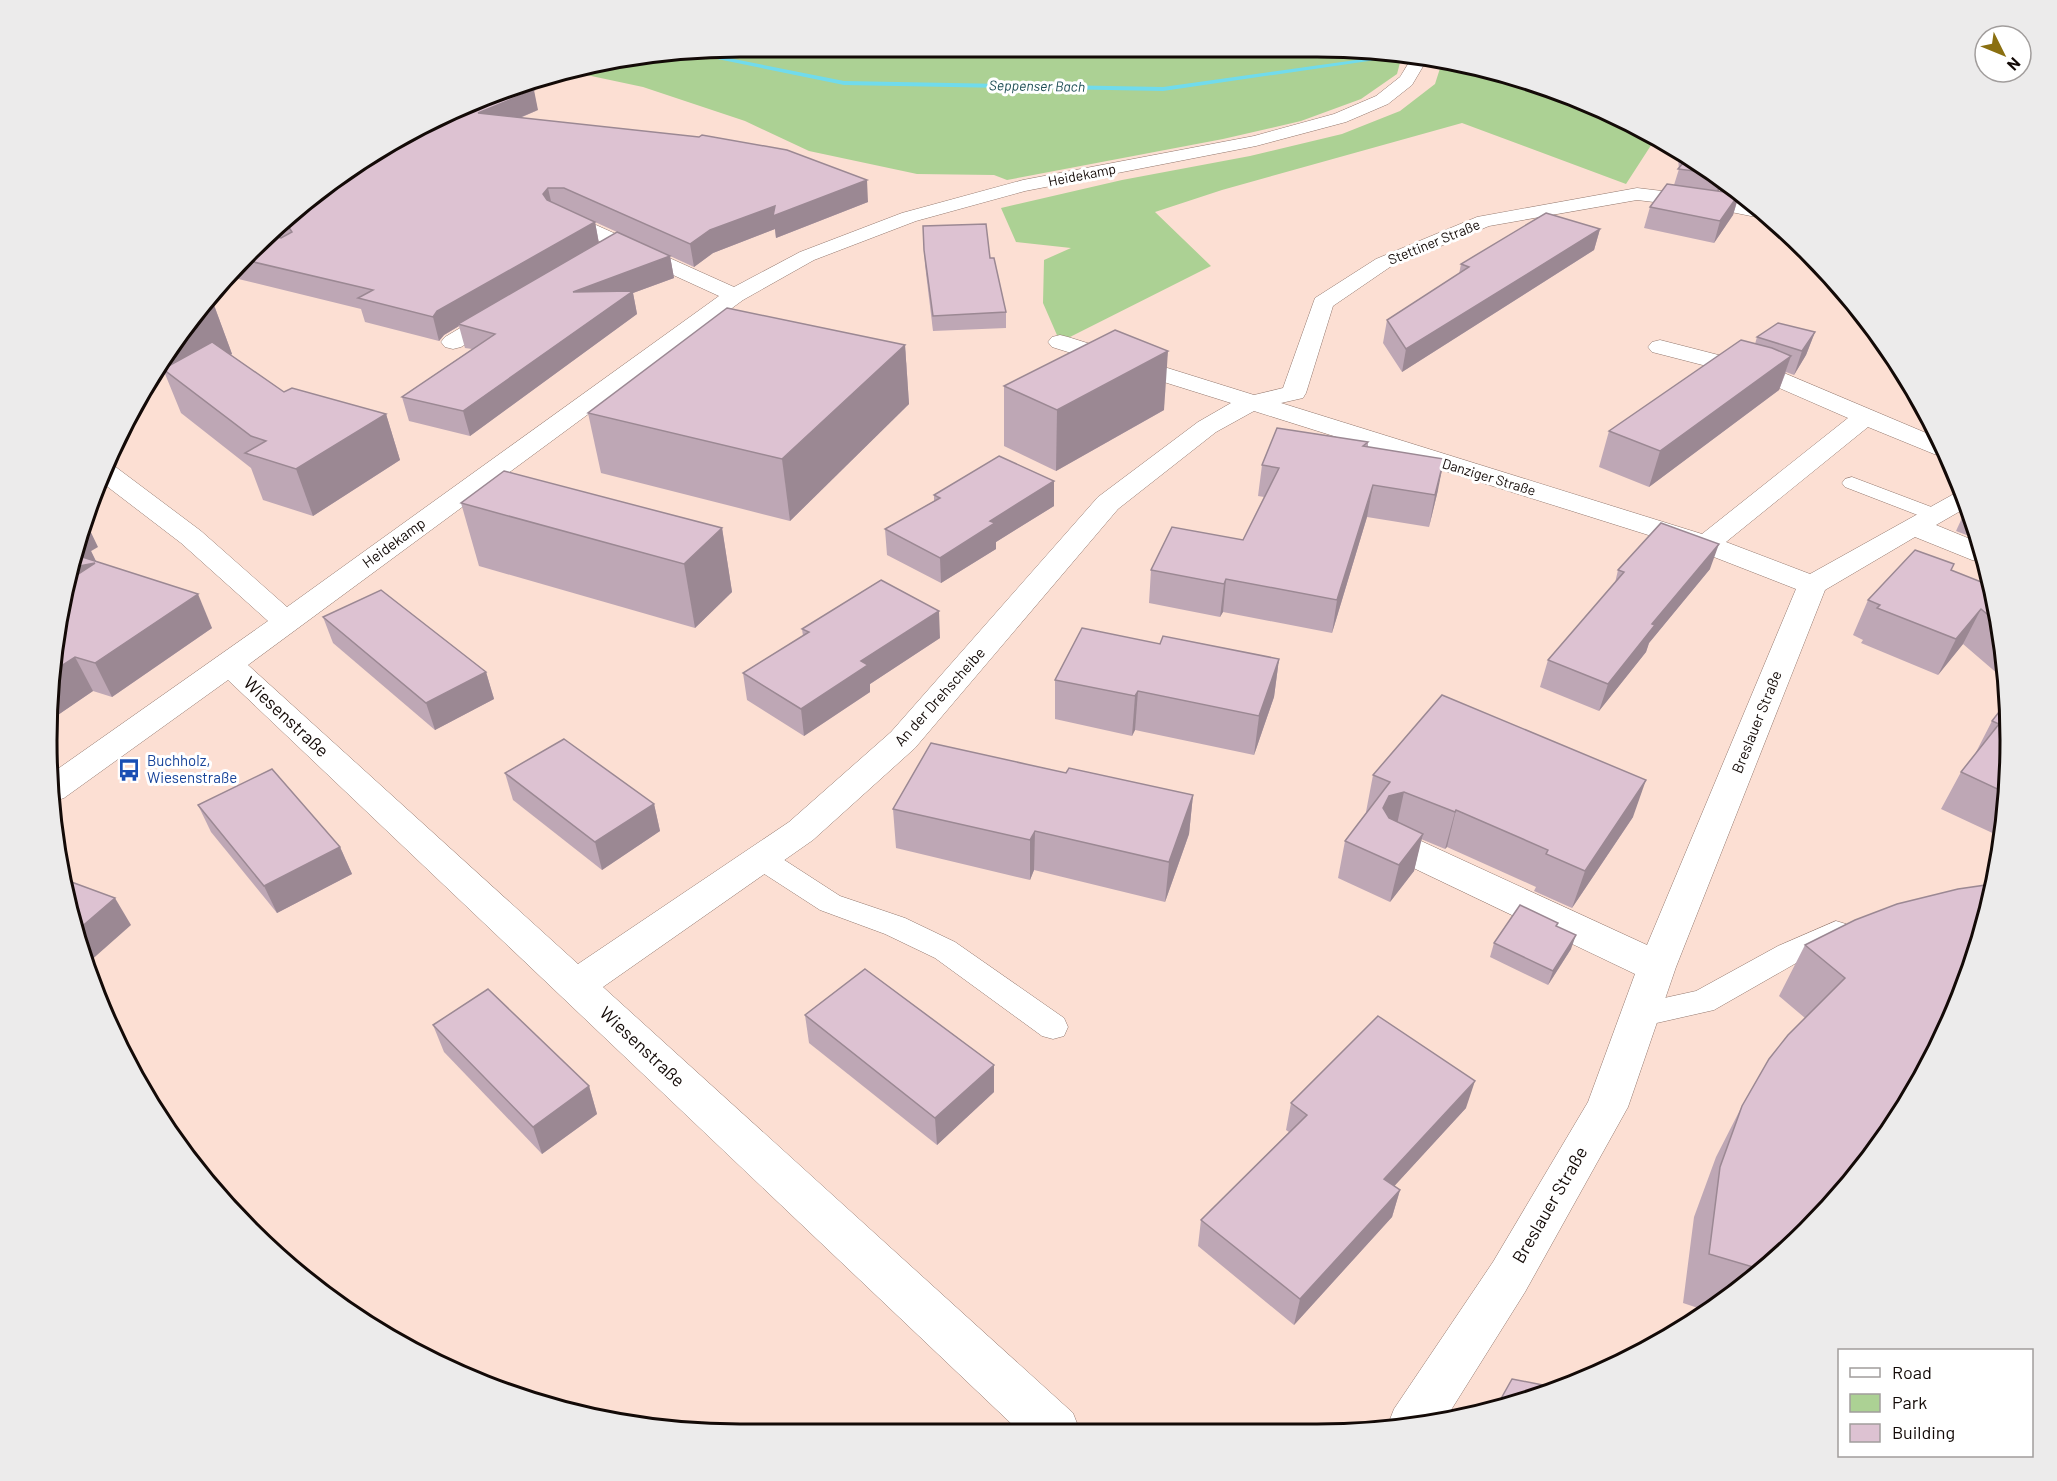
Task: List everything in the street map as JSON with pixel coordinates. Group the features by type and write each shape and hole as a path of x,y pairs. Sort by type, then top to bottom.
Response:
{"street":[{"name":"Heidekamp","path":"58,786 735,295 807,256 909,217 1023,186 1256,141 1340,118 1382,100 1406,81 1417,65"},
{"name":"Stettiner Straße","path":"1249,403 1294,393 1323,303 1383,262 1484,221 1637,194 1725,196"},
{"path":"561,216 735,295"},
{"path":"600,255 620,243"},
{"path":"453,342 521,301"},
{"name":"Danziger Straße","path":"1060,342 1249,403 1706,544 1812,585"},
{"path":"1660,347 1769,375 1933,445"},
{"name":"An der Drehscheibe","path":"576,987 801,831 903,740 1108,503 1206,427 1249,403"},
{"path":"1706,544 1865,417"},
{"path":"110,476 191,537 285,621"},
{"path":"1812,585 1938,513 1971,544"},
{"name":"Breslauer Straße","path":"1419,1416 1509,1276 1607,1107 1657,967 1812,585"},
{"name":"Wiesenstraße","path":"229,664 1047,1424"},
{"path":"1395,844 1657,967"}],"lane":[{"path":"1852,483 1938,513"},
{"path":"762,859 830,903 895,926 945,950 1053,1027"},
{"path":"1639,1015 1703,1002 1788,954 1834,932 1864,923"}],"green space":[{"path":"740,57 1316,57 1361,58 1400,62 1397,74 1361,99 1301,121 1223,139 1007,180 994,175 917,174 809,151 745,121 643,87 586,75 651,63 696,58"},
{"path":"1440,68 1493,80 1578,109 1619,127 1651,145 1626,184 1462,123 1222,190 1155,212 1211,266 1060,342 1043,303 1044,260 1071,248 1016,242 1001,208 1122,180 1250,156 1342,134 1400,111 1435,84"}],"building":[{"path":"532,90 534,90 478,113 699,137 702,135 787,150 867,180 773,216 775,206 710,230 690,244 564,188 548,188 543,194 547,200 595,222 437,311 433,317 358,298 373,290 253,262 279,237 292,232 289,228 324,198 399,149 438,127"},
{"path":"1682,164 1694,171 1678,169"},
{"path":"1667,184 1724,192 1735,200 1720,221 1650,207"},
{"path":"1546,213 1600,229 1406,349 1387,320 1469,267 1461,264"},
{"path":"986,224 990,258 994,258 1006,312 933,316 923,226"},
{"path":"617,232 670,256 573,292 633,291 463,411 402,397 495,334 458,324"},
{"path":"727,308 905,345 782,459 588,413"},
{"path":"1778,323 1815,332 1802,351 1757,337"},
{"path":"1115,330 1168,351 1057,410 1004,386"},
{"path":"1741,340 1772,348 1791,356 1660,451 1609,431"},
{"path":"212,342 284,392 292,388 386,414 296,469 245,453 266,441 251,436 166,371 169,366"},
{"path":"1277,428 1368,442 1363,446 1444,459 1435,495 1373,485 1337,600 1226,579 1224,584 1151,570 1172,527 1243,540 1279,468 1262,465"},
{"path":"999,456 1054,481 990,521 995,523 940,558 885,529 940,498 934,495"},
{"path":"504,471 722,528 684,564 461,503"},
{"path":"1661,523 1719,544 1652,624 1655,625 1608,684 1548,660 1624,572 1618,570"},
{"path":"1915,550 1954,564 1951,570 1981,582 1988,615 1981,609 1956,639 1877,608 1880,605 1868,600"},
{"path":"82,557 198,594 95,663 75,657 61,666 78,574 95,563 80,566"},
{"path":"881,580 939,611 861,661 868,665 801,709 743,673 809,632 802,629"},
{"path":"381,590 486,672 426,703 323,617"},
{"path":"1082,628 1160,644 1163,636 1279,659 1259,716 1138,691 1135,696 1055,680"},
{"path":"1442,695 1646,780 1585,871 1546,854 1548,850 1456,810 1455,812 1404,792 1389,796 1383,808 1389,818 1423,834 1399,865 1345,841 1390,782 1373,775"},
{"path":"1999,712 1998,790 1961,772 1999,724 1992,721"},
{"path":"564,739 654,804 595,842 505,773"},
{"path":"931,743 1066,773 1069,768 1193,795 1169,862 1035,831 1030,840 893,809"},
{"path":"272,769 340,847 264,886 198,805"},
{"path":"72,882 115,898 83,926"},
{"path":"1984,885 1964,960 1930,1043 1885,1120 1859,1157 1830,1191 1800,1224 1752,1267 1709,1254 1720,1167 1742,1106 1769,1059 1788,1035 1845,978 1805,945 1855,920 1897,904 1958,889"},
{"path":"1520,905 1558,923 1556,926 1576,935 1553,971 1494,943"},
{"path":"865,969 994,1065 935,1118 805,1015"},
{"path":"488,989 589,1086 533,1127 433,1025"},
{"path":"1378,1016 1475,1081 1384,1179 1400,1190 1300,1299 1201,1220 1307,1115 1291,1103"},
{"path":"1512,1379 1543,1385 1536,1388 1501,1399"}],"waterway":[{"name":"Seppenser Bach","path":"714,58 844,83 1163,89 1374,59"}],"place":[{"name":"Buchholz, Wiesenstraße","path":"129,770"}]}
